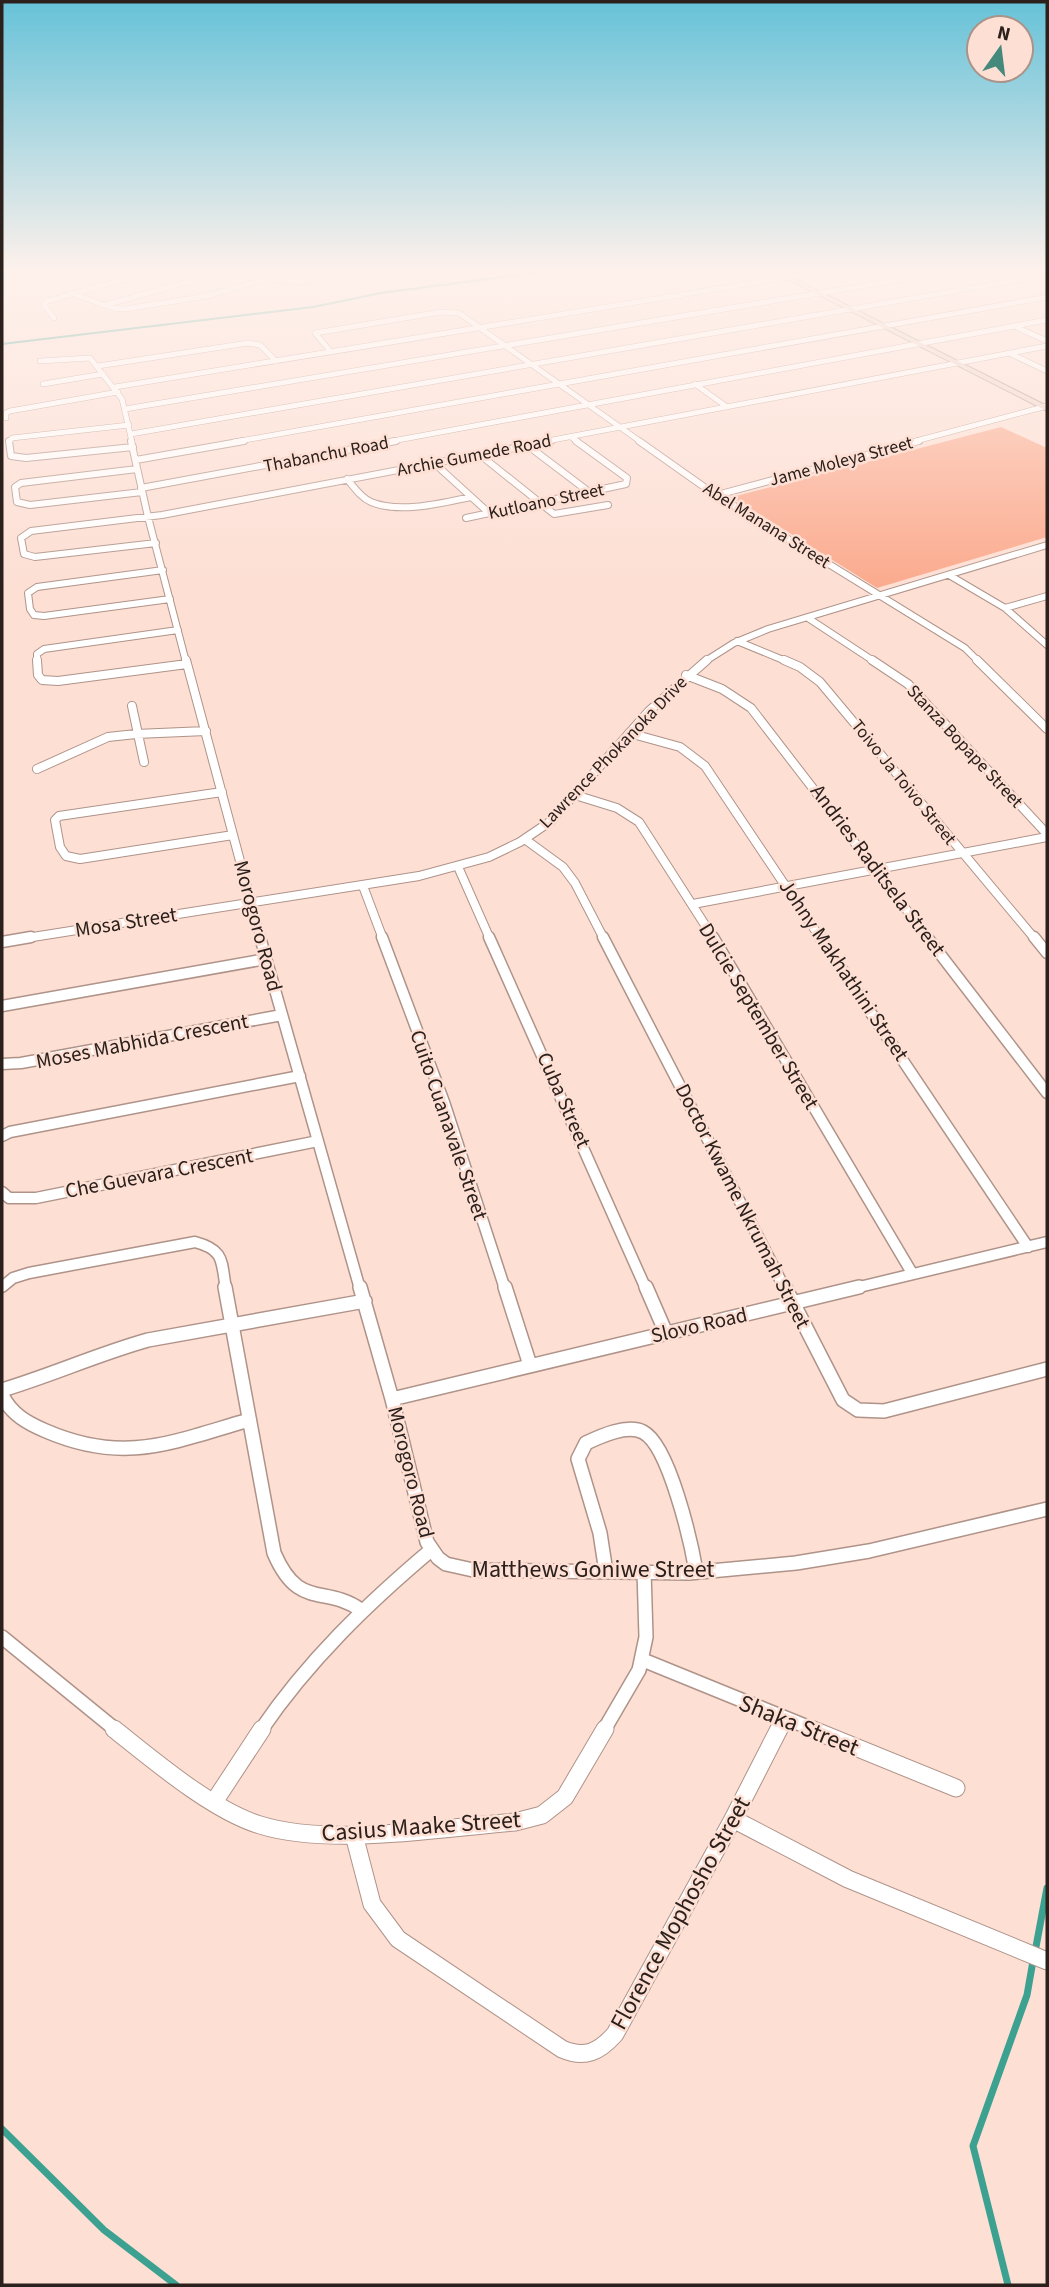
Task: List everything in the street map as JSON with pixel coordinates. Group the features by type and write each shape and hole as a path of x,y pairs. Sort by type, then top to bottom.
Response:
{"street":[{"path":"43,384 99,375"},
{"name":"Morogoro Road","path":"104,375 116,390 125,410 148,517 266,959 365,1301 424,1532 431,1550"},
{"path":"6,418 10,411 200,375"},
{"path":"125,410 336,375"},
{"path":"133,447 21,459 11,456 9,440 130,430 473,375"},
{"name":"Abel Manana Street","path":"547,375 717,495 970,653 1047,729"},
{"path":"136,460 617,375"},
{"name":"Thabanchu Road","path":"137,469 21,483 15,487 17,502 30,505 142,490 747,375"},
{"name":"Archie Gumede Road","path":"156,543 38,557 27,556 23,552 21,538 28,532 148,517 890,375"},
{"path":"979,375 1046,408"},
{"path":"695,384 727,407"},
{"path":"59,402 62,416"},
{"name":"Jame Moleya Street","path":"717,495 1046,408"},
{"name":"Kutloano Street","path":"466,518 626,484 627,478 571,437"},
{"path":"527,445 589,492"},
{"path":"479,454 557,514 608,505"},
{"path":"434,463 489,513"},
{"path":"347,479 367,499 378,503 426,505 471,497"},
{"name":"Lawrence Phokanoka Drive","path":"251,902 459,869 501,854 551,821 629,733 686,675 737,641 1047,545"},
{"path":"163,570 34,587 28,593 30,609 34,615 44,616 170,599"},
{"path":"949,575 1005,608 1047,645"},
{"path":"1005,608 1047,596"},
{"name":"Stanza Bopape Street","path":"808,618 908,684 1047,835"},
{"path":"178,630 44,649 36,656 38,675 42,680 58,681 187,664"},
{"name":"Toivo Ja Toivo Street","path":"737,641 800,667 820,682 1047,953"},
{"name":"Andries Raditsela Street","path":"686,675 736,695 751,708 876,867 1047,1093"},
{"path":"132,706 144,762"},
{"path":"37,769 61,761 97,740 206,730"},
{"name":"Johny Makhathini Street","path":"629,733 680,747 700,760 1028,1247"},
{"path":"222,792 62,814 55,820 61,854 66,858 80,859 233,835"},
{"name":"Dulcie September Street","path":"575,795 617,808 639,822 693,904 912,1273"},
{"path":"693,904 1047,835"},
{"name":"Doctor Kwame Nkrumah Street","path":"526,840 563,867 575,883 844,1400 858,1410 884,1411 1047,1369"},
{"name":"Cuba Street","path":"459,869 666,1333"},
{"name":"Cuito Cuanavale Street","path":"363,886 444,1101 530,1365"},
{"name":"Mosa Street","path":"2,942 251,902"},
{"path":"2,1006 266,959"},
{"name":"Moses Mabhida Crescent","path":"2,1064 21,1063 282,1015"},
{"path":"2,1136 10,1132 300,1076"},
{"name":"Che Guevara Crescent","path":"2,1192 9,1198 36,1198 318,1141"},
{"path":"2,1287 13,1278 29,1273 195,1242 213,1247 220,1258 271,1543 280,1569 299,1588 318,1597 349,1602 362,1610"},
{"name":"Slovo Road","path":"392,1399 1047,1242"},
{"path":"249,1420 143,1447 119,1450 96,1448 66,1439 16,1416 2,1393 129,1345 365,1301"},
{"path":"607,1572 600,1533 578,1459 586,1443 634,1431 644,1433 659,1447 690,1535 696,1571"},
{"name":"Matthews Goniwe Street","path":"431,1550 446,1564 459,1569 644,1572 761,1567 934,1537 1047,1509"},
{"path":"214,1802 285,1696 362,1610 431,1550"},
{"name":"Casius Maake Street","path":"2,1637 162,1768 238,1816 272,1828 312,1834 354,1835 515,1822 542,1815 554,1808 576,1781 643,1660 646,1637 644,1572"},
{"name":"Shaka Street","path":"643,1660 956,1788"},
{"name":"Florence Mophosho Street","path":"354,1835 367,1894 378,1917 398,1939 562,2049 582,2056 599,2051 615,2034 733,1819 784,1719"},
{"path":"733,1819 812,1864 859,1886 1047,1961"}],"shaded area":[{"path":"1001,427 1047,448 1047,537 877,588 732,497"}],"waterway":[{"path":"1035,1952 1047,1888"},
{"path":"1008,2285 973,2146 1027,1995 1033,1961"},
{"path":"2,2129 104,2230 176,2285"}]}
